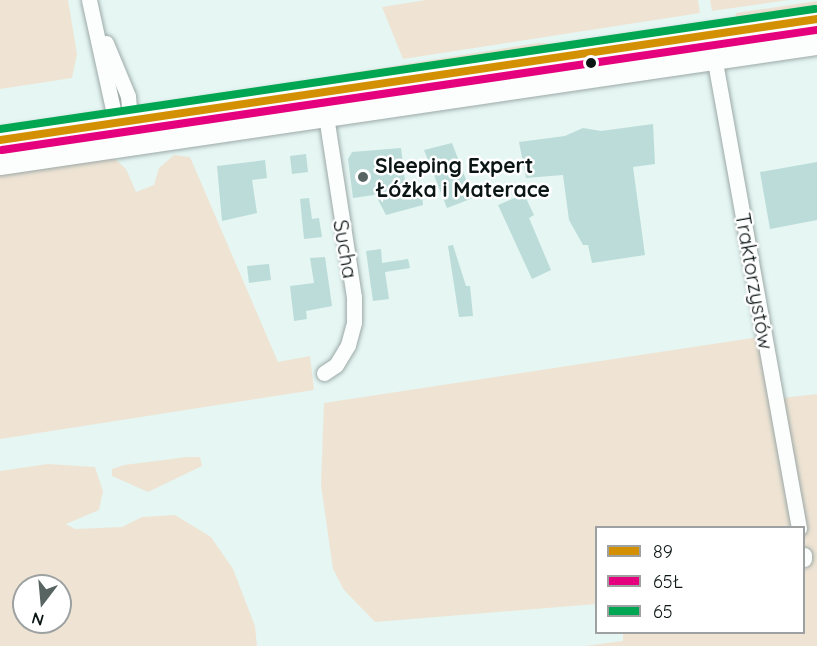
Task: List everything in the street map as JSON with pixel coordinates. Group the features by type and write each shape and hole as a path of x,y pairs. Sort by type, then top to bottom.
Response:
{"main road":[{"path":"0,140 817,19"},
{"path":"0,164 817,44"}],"street":[{"path":"89,0 131,145"},
{"path":"99,34 109,48 128,96 123,122"},
{"name":"Traktorzystów","path":"710,34 755,271 799,526"},
{"path":"128,96 163,115"},
{"name":"Sucha","path":"324,373 336,364 348,345 354,322 354,297 326,116"}],"shaded area":[{"path":"0,0 68,0 77,54 72,78 0,89"},
{"path":"426,0 698,0 700,13 403,59 382,7"},
{"path":"710,0 789,0 712,11"},
{"path":"817,1 817,10 735,23 736,13"},
{"path":"538,43 555,44 532,53 349,79 345,74"},
{"path":"174,155 190,157 278,362 310,356 314,390 0,439 0,170 114,158 126,169 136,192 154,185 159,168"},
{"path":"759,337 773,399 817,394 817,646 584,646 623,641 623,634 805,634 805,526 595,526 595,604 375,622 344,590 333,569 321,485 324,403"},
{"path":"200,457 202,466 148,492 112,476 112,469 124,465"},
{"path":"48,464 95,467 103,491 99,510 66,524 75,529 122,527 142,517 175,515 211,537 233,569 255,626 257,646 0,646 0,471"}],"building":[{"path":"653,124 655,164 633,167 645,255 592,263 588,245 583,245 569,220 563,175 526,178 519,142 565,136 583,128 601,131"},
{"path":"452,143 473,198 447,208 424,150"},
{"path":"401,148 407,197 422,195 423,205 386,215 374,192 374,195 353,198 348,159 352,152"},
{"path":"306,154 308,172 292,174 290,156"},
{"path":"265,160 267,178 252,180 257,213 222,221 217,166"},
{"path":"817,162 817,220 770,229 760,172"},
{"path":"524,194 534,215 529,218 551,270 532,279 498,205"},
{"path":"309,198 312,219 319,218 322,237 304,239 300,199"},
{"path":"453,245 466,286 470,286 473,316 459,317 448,246"},
{"path":"381,249 382,263 408,259 410,268 385,272 389,299 373,301 366,251"},
{"path":"325,257 332,306 306,311 307,319 294,321 290,286 314,283 310,258"},
{"path":"269,264 271,280 249,283 247,266"}],"transit line":[{"name":"65","path":"0,129 815,9"},
{"name":"89","path":"0,140 817,19"},
{"name":"65Ł","path":"2,150 817,30"}],"place":[{"name":"Sleeping Expert Łóżka i Materace","path":"363,177"}]}
